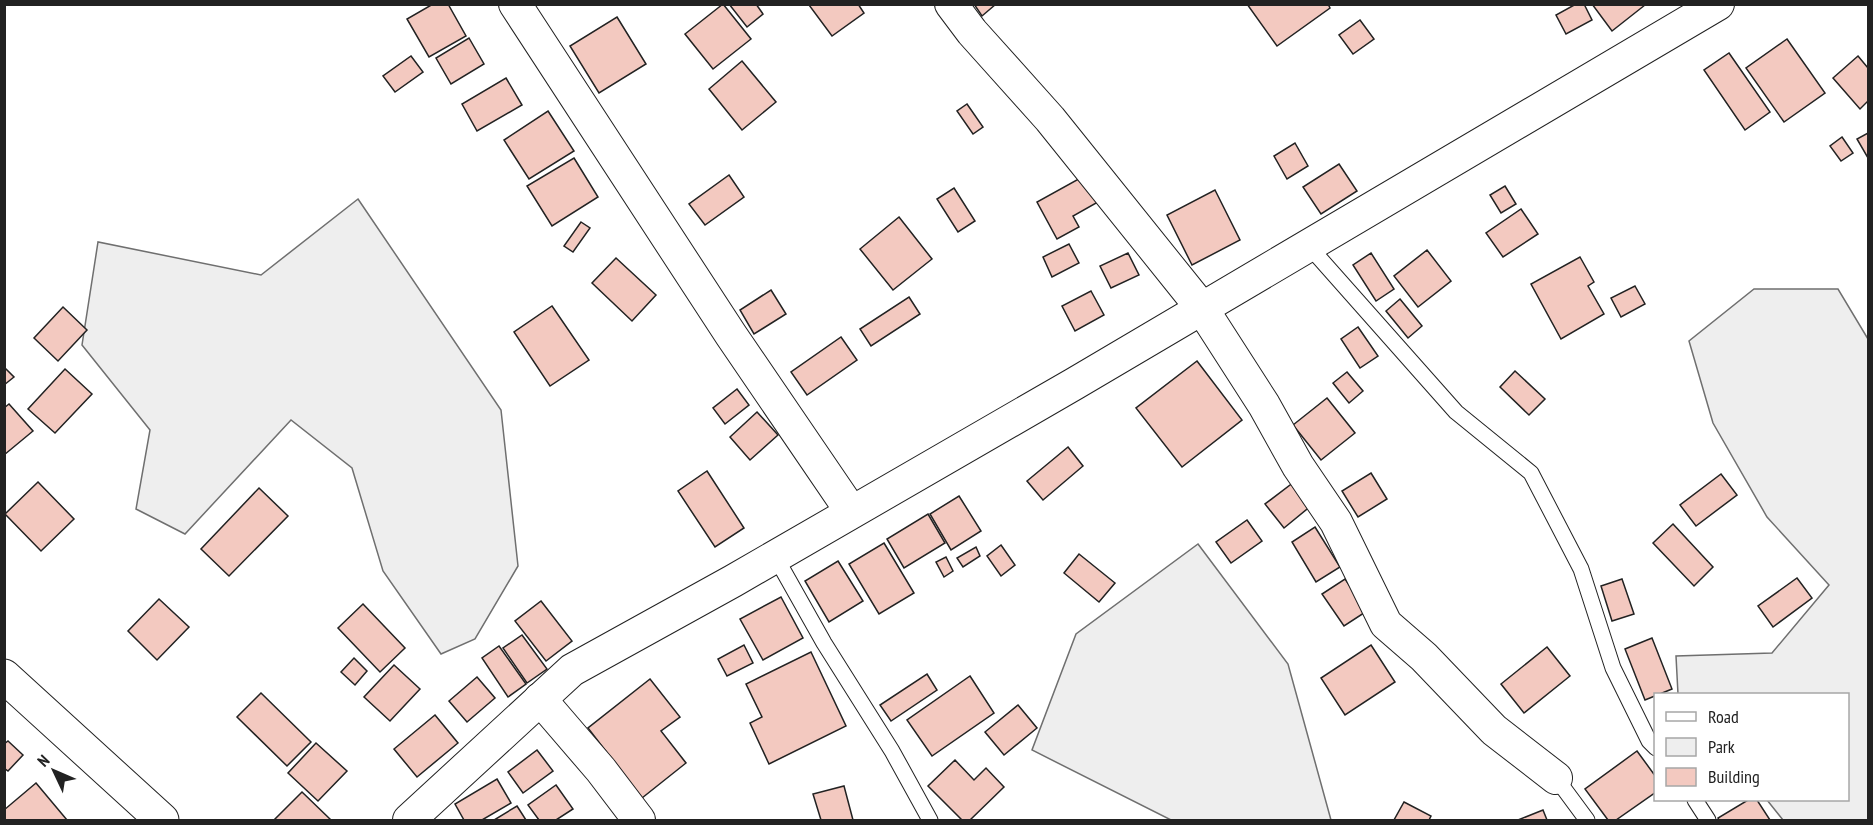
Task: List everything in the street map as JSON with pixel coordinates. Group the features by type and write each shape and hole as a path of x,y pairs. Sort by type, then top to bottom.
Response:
{"main road":[{"path":"4,676 162,820"}],"street":[{"path":"515,4 730,335 851,511"},
{"path":"951,4 972,33 1050,119 1201,307 1336,522 1386,624 1424,657 1494,730 1556,778"},
{"path":"409,820 572,670 775,556 1718,4"},
{"path":"540,699 601,770 639,820"}],"lane":[{"path":"1307,244 1456,412 1531,473 1581,569 1613,668 1649,741 1654,746"},
{"path":"775,556 824,643 892,751 930,820"},
{"path":"1556,778 1587,820"},
{"path":"1696,801 1707,820"}],"green space":[{"path":"358,199 501,410 518,566 475,639 441,654 383,571 352,468 291,420 185,534 136,509 150,430 82,345 98,242 261,275"},
{"path":"1754,289 1838,289 1868,339 1868,820 1783,820 1768,801 1849,801 1849,693 1678,693 1676,656 1772,653 1829,585 1767,517 1713,423 1689,341"},
{"path":"1198,544 1288,664 1331,820 1171,820 1032,750 1076,634"}],"building":[{"path":"433,4 448,4 466,36 429,57 407,19"},
{"path":"723,4 751,39 713,69 685,34"},
{"path":"729,4 756,4 763,14 747,27"},
{"path":"858,4 864,13 832,36 809,5"},
{"path":"974,4 996,4 982,16"},
{"path":"1247,4 1328,4 1330,8 1277,46"},
{"path":"1576,4 1584,4 1592,20 1566,34 1556,15"},
{"path":"1592,4 1645,4 1645,5 1612,31"},
{"path":"617,17 646,64 599,93 570,46"},
{"path":"1360,20 1374,39 1353,54 1339,35"},
{"path":"469,38 484,64 451,84 436,58"},
{"path":"1787,39 1825,93 1784,122 1746,68"},
{"path":"1729,53 1770,112 1745,130 1704,70"},
{"path":"411,56 423,72 395,92 383,76"},
{"path":"1858,56 1868,68 1868,101 1860,109 1833,78"},
{"path":"742,61 776,102 742,130 709,89"},
{"path":"506,78 522,105 477,131 462,104"},
{"path":"967,104 983,127 973,134 957,111"},
{"path":"548,111 574,151 529,179 504,140"},
{"path":"1868,133 1868,158 1857,139"},
{"path":"1842,137 1853,153 1841,161 1830,146"},
{"path":"1295,143 1308,166 1287,179 1274,156"},
{"path":"574,158 598,197 552,226 527,186"},
{"path":"1339,164 1357,191 1321,214 1303,187"},
{"path":"729,175 744,197 705,225 689,204"},
{"path":"1084,176 1098,202 1073,216 1079,227 1057,239 1037,202"},
{"path":"1505,186 1516,204 1501,213 1490,195"},
{"path":"954,188 975,221 958,232 937,199"},
{"path":"1215,190 1240,240 1192,265 1167,215"},
{"path":"1521,209 1538,234 1503,257 1486,233"},
{"path":"899,217 932,259 893,290 860,249"},
{"path":"581,222 590,228 573,252 564,246"},
{"path":"1069,244 1079,263 1052,277 1043,257"},
{"path":"1427,250 1451,281 1418,307 1394,276"},
{"path":"1128,253 1139,275 1111,288 1100,266"},
{"path":"1371,253 1394,289 1376,301 1353,265"},
{"path":"1580,257 1594,282 1588,286 1604,314 1561,339 1531,284"},
{"path":"616,258 656,295 632,321 592,283"},
{"path":"1635,286 1645,304 1621,317 1611,298"},
{"path":"771,290 786,314 754,334 740,310"},
{"path":"1091,291 1104,315 1075,331 1062,306"},
{"path":"909,297 920,314 871,346 860,329"},
{"path":"1400,299 1422,326 1408,338 1386,311"},
{"path":"552,306 589,360 550,386 514,332"},
{"path":"63,307 87,330 58,361 34,338"},
{"path":"1358,327 1378,356 1360,368 1341,339"},
{"path":"841,337 857,360 807,395 791,372"},
{"path":"1197,361 1242,420 1182,467 1136,408"},
{"path":"4,367 14,377 4,385"},
{"path":"65,369 92,394 55,433 28,409"},
{"path":"1515,371 1545,399 1529,415 1500,387"},
{"path":"1347,372 1363,391 1349,403 1333,383"},
{"path":"737,389 749,405 725,424 713,408"},
{"path":"1327,398 1355,433 1321,460 1293,425"},
{"path":"9,404 33,431 4,455 4,408"},
{"path":"757,412 778,435 750,460 730,437"},
{"path":"1068,447 1083,466 1043,500 1027,481"},
{"path":"707,471 744,528 715,547 678,491"},
{"path":"1371,473 1387,499 1358,517 1342,491"},
{"path":"1721,474 1737,495 1696,526 1680,505"},
{"path":"38,482 74,519 41,551 5,514"},
{"path":"1294,482 1312,505 1284,528 1265,504"},
{"path":"259,488 288,516 229,576 201,549"},
{"path":"959,496 981,531 951,550 930,514"},
{"path":"928,514 945,543 904,568 887,539"},
{"path":"1247,520 1262,541 1231,563 1216,542"},
{"path":"1673,524 1713,567 1694,586 1653,543"},
{"path":"1315,527 1340,567 1316,582 1292,542"},
{"path":"884,543 914,593 879,614 849,564"},
{"path":"1001,545 1015,565 1001,576 987,556"},
{"path":"976,547 980,556 963,567 957,558"},
{"path":"1079,554 1115,583 1099,602 1064,573"},
{"path":"946,557 953,571 944,577 936,562"},
{"path":"838,561 863,601 829,622 805,581"},
{"path":"1797,578 1812,598 1773,627 1758,606"},
{"path":"1345,579 1367,611 1344,626 1322,594"},
{"path":"1622,579 1634,614 1612,621 1601,586"},
{"path":"781,597 803,638 763,660 740,619"},
{"path":"159,599 189,627 157,660 128,631"},
{"path":"541,601 572,641 546,661 515,621"},
{"path":"363,604 405,648 380,672 338,628"},
{"path":"522,635 547,669 527,683 503,648"},
{"path":"1652,638 1672,689 1654,693 1654,696 1645,700 1625,649"},
{"path":"744,645 753,663 727,676 718,659"},
{"path":"1371,645 1395,682 1345,715 1321,678"},
{"path":"499,646 526,684 508,697 482,658"},
{"path":"1547,647 1570,676 1524,713 1501,684"},
{"path":"811,652 846,726 769,764 750,723 762,717 746,684"},
{"path":"354,658 367,671 355,685 341,672"},
{"path":"394,665 420,689 390,721 364,697"},
{"path":"927,674 937,690 891,721 880,705"},
{"path":"970,676 994,713 932,756 907,720"},
{"path":"477,677 495,698 467,722 449,701"},
{"path":"650,679 680,717 661,731 686,763 642,798 588,728"},
{"path":"261,693 311,742 287,766 237,717"},
{"path":"1018,705 1037,728 1004,755 985,732"},
{"path":"435,715 458,743 417,777 394,749"},
{"path":"8,741 23,755 8,771 4,768 4,744"},
{"path":"316,743 347,771 318,801 288,773"},
{"path":"537,750 553,771 523,793 508,772"},
{"path":"1637,751 1654,774 1654,793 1616,820 1608,820 1585,789"},
{"path":"955,760 974,780 986,768 1004,787 970,820 962,820 928,786"},
{"path":"497,779 511,803 482,820 464,820 455,804"},
{"path":"36,783 67,820 4,820 4,810"},
{"path":"556,785 573,809 556,820 539,820 528,805"},
{"path":"844,786 853,820 821,820 813,794"},
{"path":"302,792 331,820 274,820"},
{"path":"1746,801 1758,801 1770,820 1719,820 1718,818"},
{"path":"1404,802 1431,816 1429,820 1394,820"},
{"path":"517,806 526,820 494,820"},
{"path":"1543,810 1547,820 1518,820"}]}
